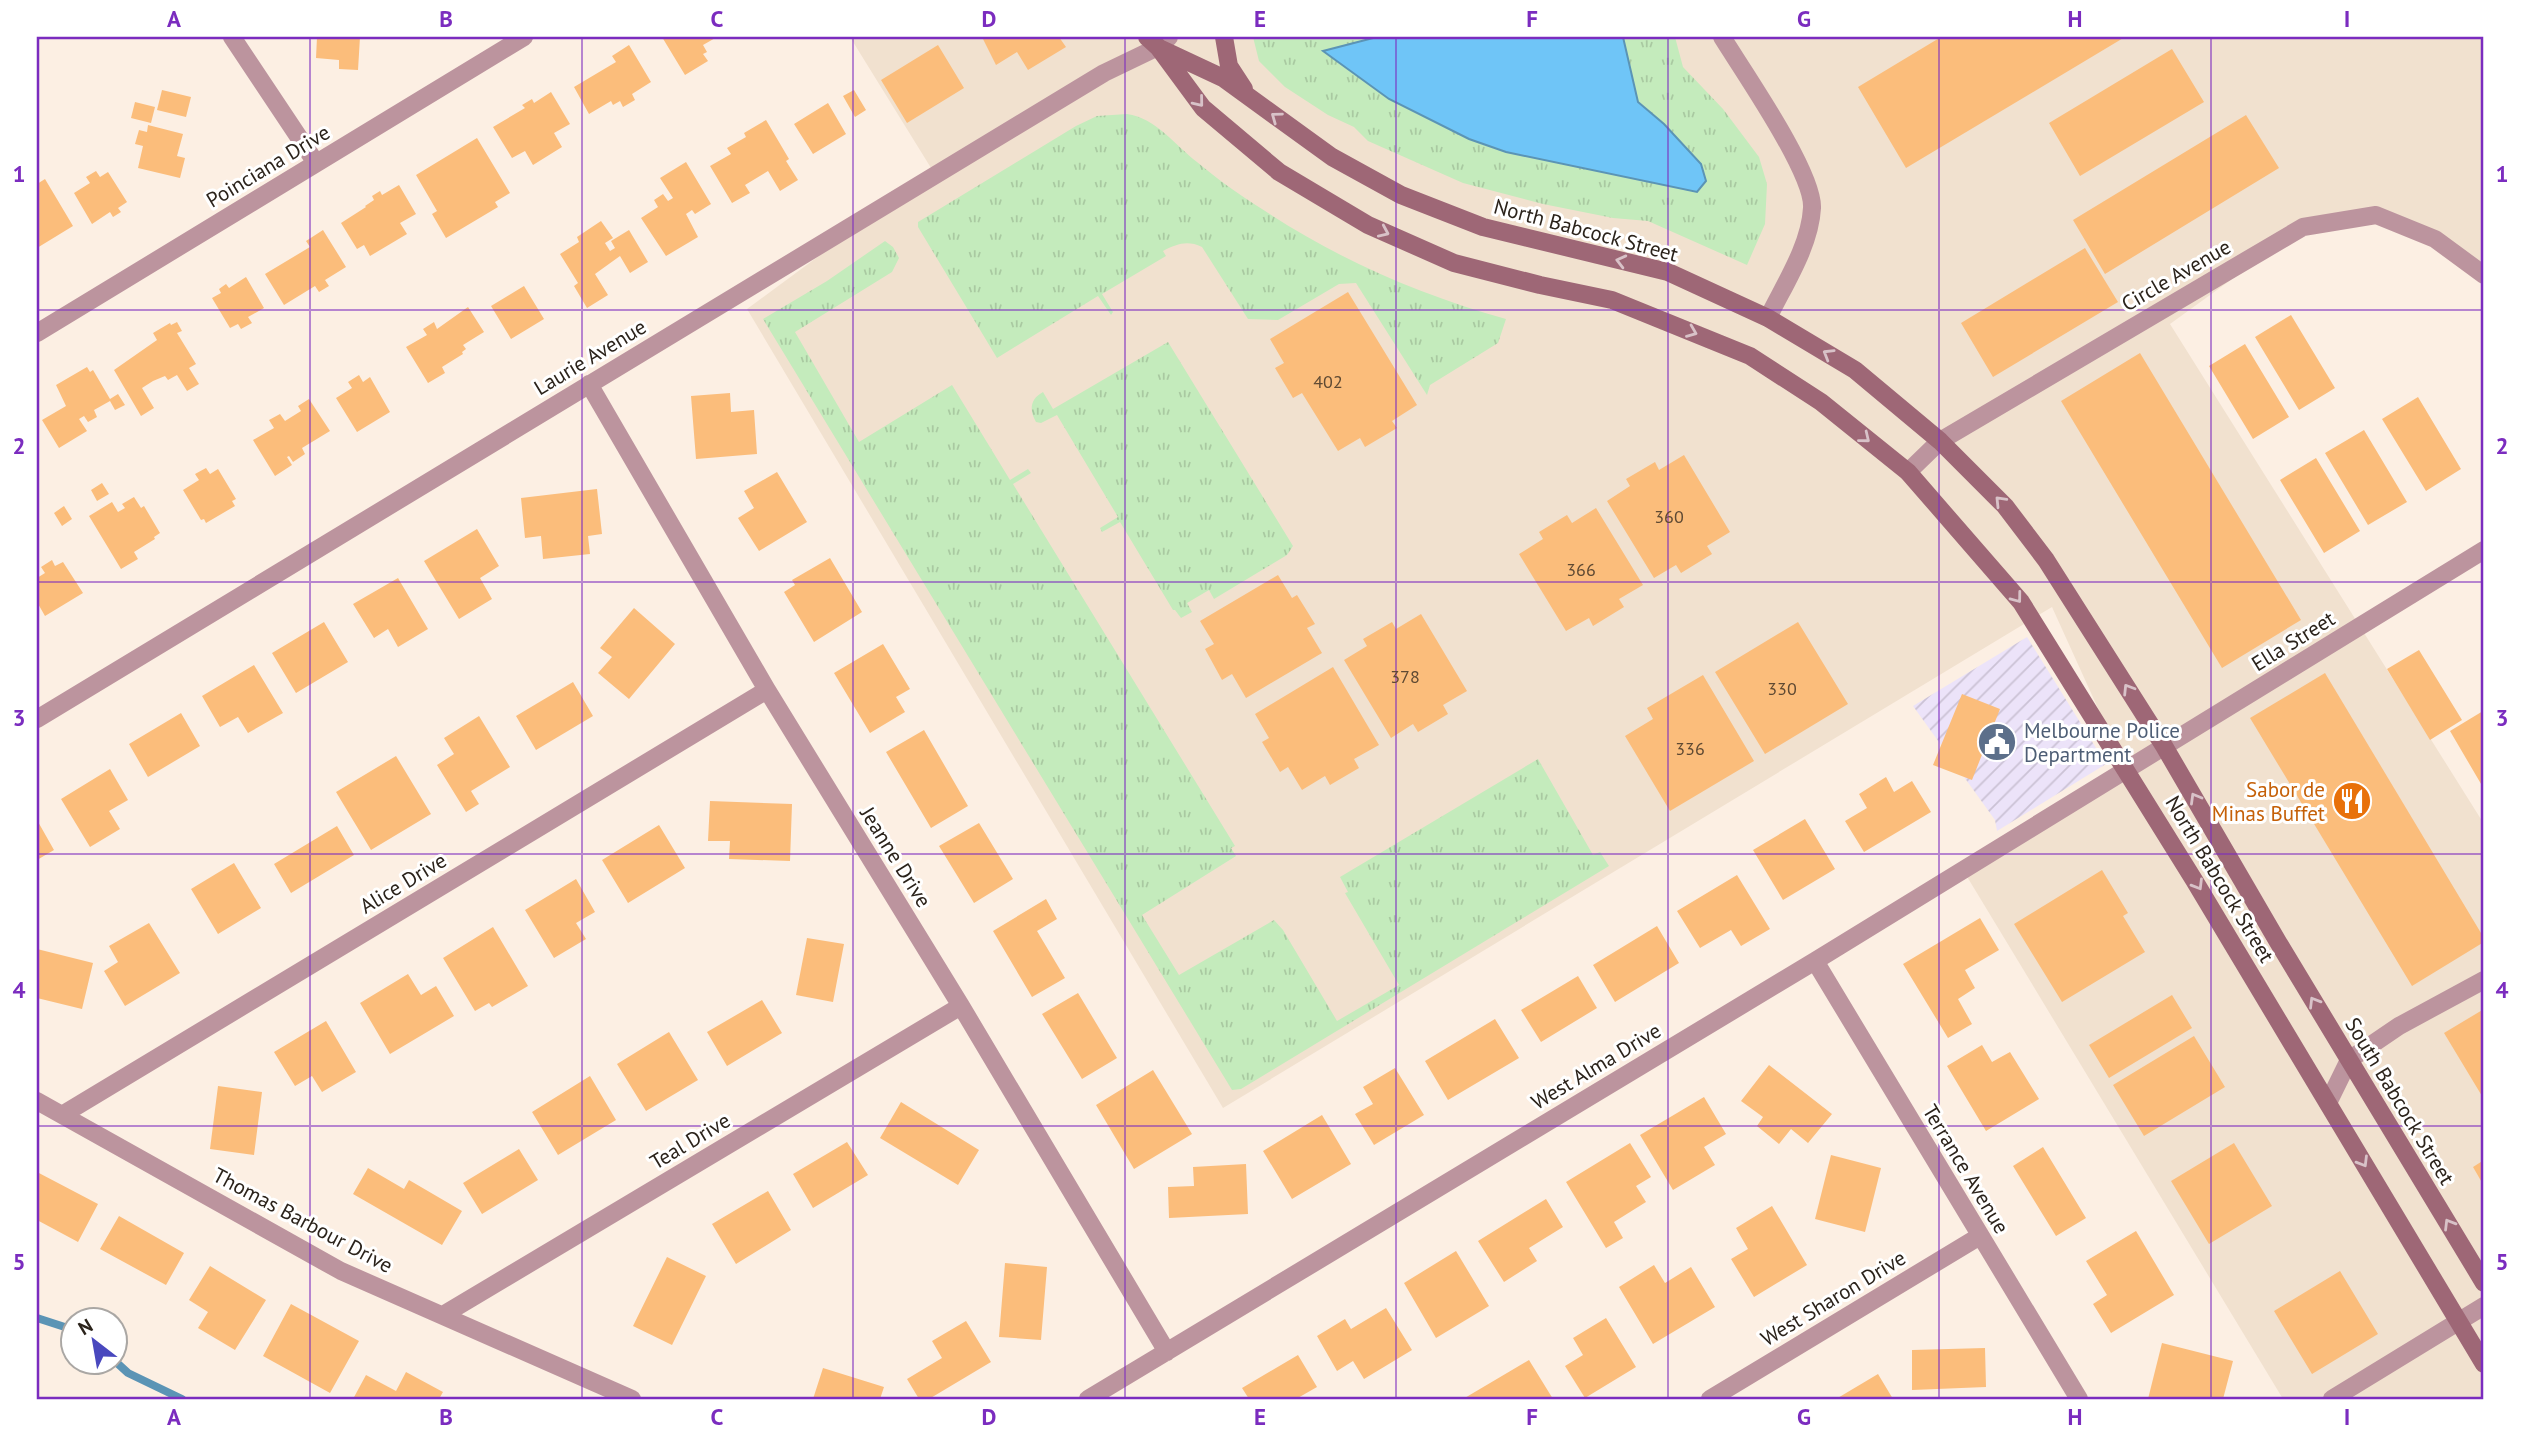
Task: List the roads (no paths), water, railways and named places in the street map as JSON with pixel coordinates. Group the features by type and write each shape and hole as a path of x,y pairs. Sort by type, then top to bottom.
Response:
{"main road":[{"path":"1224,37 1229,66 1250,97"},
{"name":"North Babcock Street","path":"1158,40 1223,78 1332,157 1401,195 1483,227 1668,272 1769,318 1855,370 1940,440 2006,506 2046,560 2164,746 2278,942"},
{"name":"North Babcock Street","path":"1158,40 1203,108 1212,116 1279,172 1368,225 1454,263 1612,300 1750,356 1821,402 1908,472 2021,602 2126,770 2484,1364"},
{"name":"South Babcock Street","path":"2278,942 2484,1283"}],"street":[{"path":"232,37 316,163"},
{"name":"Poinciana Drive","path":"37,333 524,37"},
{"path":"1722,37 1801,166 1812,206 1805,240 1769,318"},
{"name":"Laurie Avenue","path":"37,719 1158,40"},
{"name":"Circle Avenue","path":"1908,472 1940,440 2303,227 2376,215 2435,239 2484,275"},
{"name":"Jeanne Drive","path":"589,384 767,690 961,1006 1167,1352"},
{"name":"Ella Street","path":"2126,770 2484,551"},
{"name":"Alice Drive","path":"62,1115 767,690"},
{"name":"West Alma Drive","path":"1088,1399 1815,961 2126,770"},
{"name":"Terrance Avenue","path":"1815,961 2079,1399"},
{"path":"2328,1103 2349,1060 2399,1026 2484,980"},
{"name":"Teal Drive","path":"443,1315 961,1006"},
{"name":"Thomas Barbour Drive","path":"37,1101 341,1271 632,1399"},
{"name":"West Sharon Drive","path":"1710,1399 1980,1236"},
{"path":"2332,1399 2484,1306"}],"water":[{"path":"1377,37 1623,37 1638,102 1664,124 1701,164 1706,181 1697,192 1506,152 1469,139 1389,99 1323,51"}],"waterway":[{"path":"37,1318 60,1325"},
{"path":"130,1374 182,1399"}],"place":[{"name":"Melbourne Police Department","path":"1997,742"},
{"name":"Sabor de Minas Buffet","path":"2352,801"}]}
